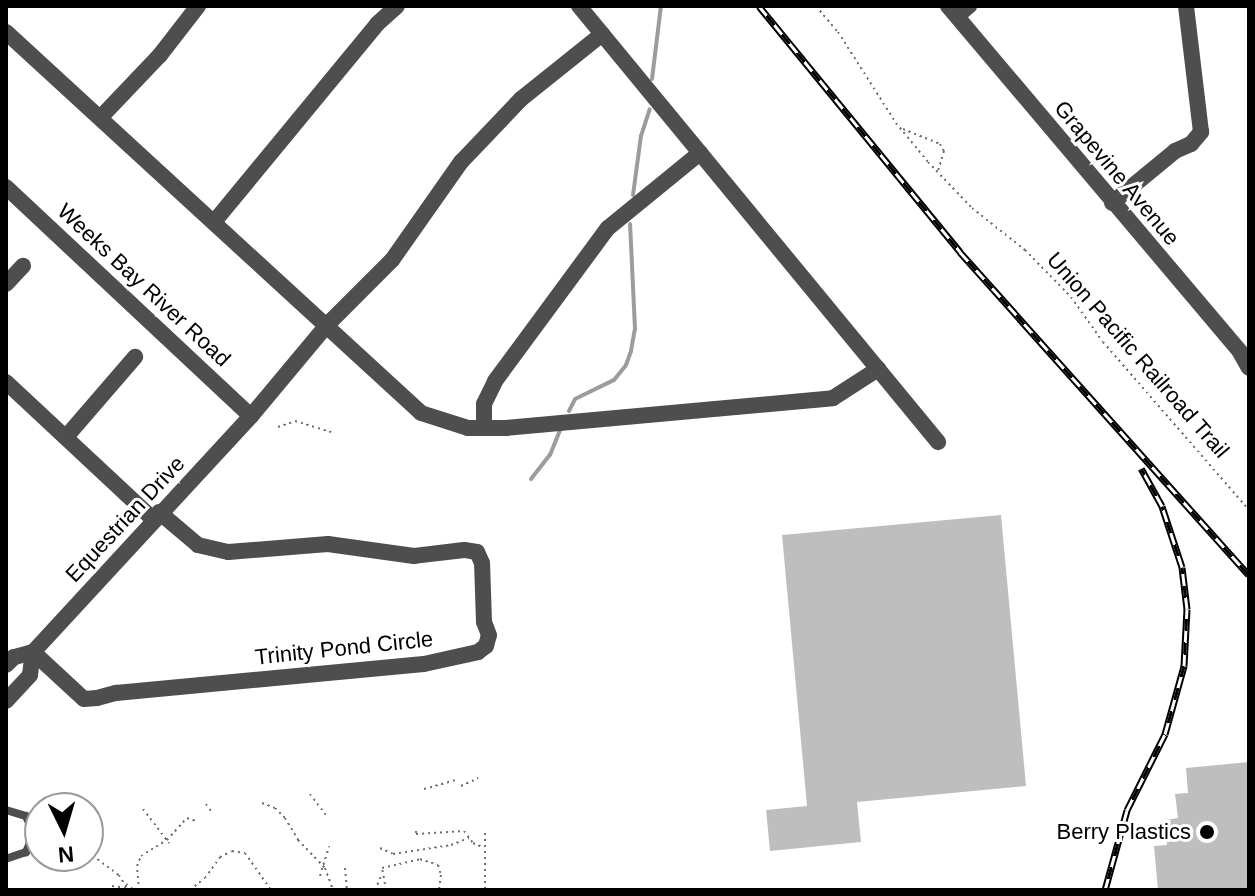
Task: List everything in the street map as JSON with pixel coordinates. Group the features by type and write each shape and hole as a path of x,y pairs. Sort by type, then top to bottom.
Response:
{"street":[{"path":"100,118 160,55 198,6"},
{"path":"214,222 377,24 397,6"},
{"path":"579,6 938,442"},
{"path":"1112,203 1175,151 1191,144 1201,132 1186,6"},
{"name":"Grapevine Avenue","path":"958,9 1112,203 1240,352 1249,368"},
{"path":"6,32 421,413 468,428 484,428 833,398 878,369"},
{"name":"Equestrian Drive","path":"6,665 14,657 33,652 156,515 251,416 327,325 392,260 461,162 521,99 602,34"},
{"path":"484,428 484,404 495,381 608,228 700,153"},
{"name":"Weeks Bay River Road","path":"6,187 251,416"},
{"path":"6,284 23,266"},
{"path":"66,437 135,357"},
{"path":"6,382 156,515"},
{"name":"Trinity Pond Circle","path":"33,652 84,699 424,664 478,652 486,646 489,635 484,622 482,563 477,552 464,550 430,555 394,555 328,544 228,552 198,545 156,515"},
{"name":"Equestrian Drive","path":"6,701 30,675 33,652"}],"lane":[{"path":"6,810 26,816 34,834 26,852 6,859"}],"path":[{"name":"Union Pacific Railroad Trail","path":"816,6 838,32 900,129 972,208 1025,250 1071,297 1103,342 1249,510"},
{"path":"900,129 914,131 940,144 944,151 938,173"},
{"path":"278,427 295,421 331,432"},
{"path":"461,786 478,778"},
{"path":"424,789 455,780"},
{"path":"310,794 326,815"},
{"path":"262,803 285,818 298,840 325,868 333,890"},
{"path":"206,804 211,811"},
{"path":"143,809 168,841"},
{"path":"139,890 138,862 146,851 168,841 187,818 196,821"},
{"path":"416,831 416,834 464,831 484,848"},
{"path":"485,833 485,890"},
{"path":"380,848 393,854 451,845 469,838"},
{"path":"320,876 325,868 329,846"},
{"path":"190,890 205,878 220,857 232,851 245,853 271,890"},
{"path":"386,890 382,868 399,861 427,859 440,870 439,890"},
{"path":"104,865 134,890"},
{"path":"345,868 347,890"},
{"path":"375,890 383,873"},
{"path":"125,883 128,889"},
{"path":"112,886 128,889"}],"building":[{"path":"1001,515 1026,786 857,802 861,842 770,851 766,810 807,806 782,535"},
{"name":"Berry Plastics","path":"1249,762 1249,890 1158,890 1154,846 1167,845 1165,820 1178,818 1175,794 1188,793 1186,768"}],"waterway":[{"path":"652,79 661,6"},
{"path":"633,195 641,136 650,109"},
{"path":"569,411 575,399 614,380 626,365 631,351 635,329 630,224"},
{"path":"531,479 550,455 560,430"}],"railway":[{"path":"759,6 960,252 1249,575"},
{"path":"1105,890 1127,810 1165,734 1184,666 1187,609 1182,567 1162,506 1141,468"}],"place":[{"name":"Berry Plastics","path":"1207,832"}]}
